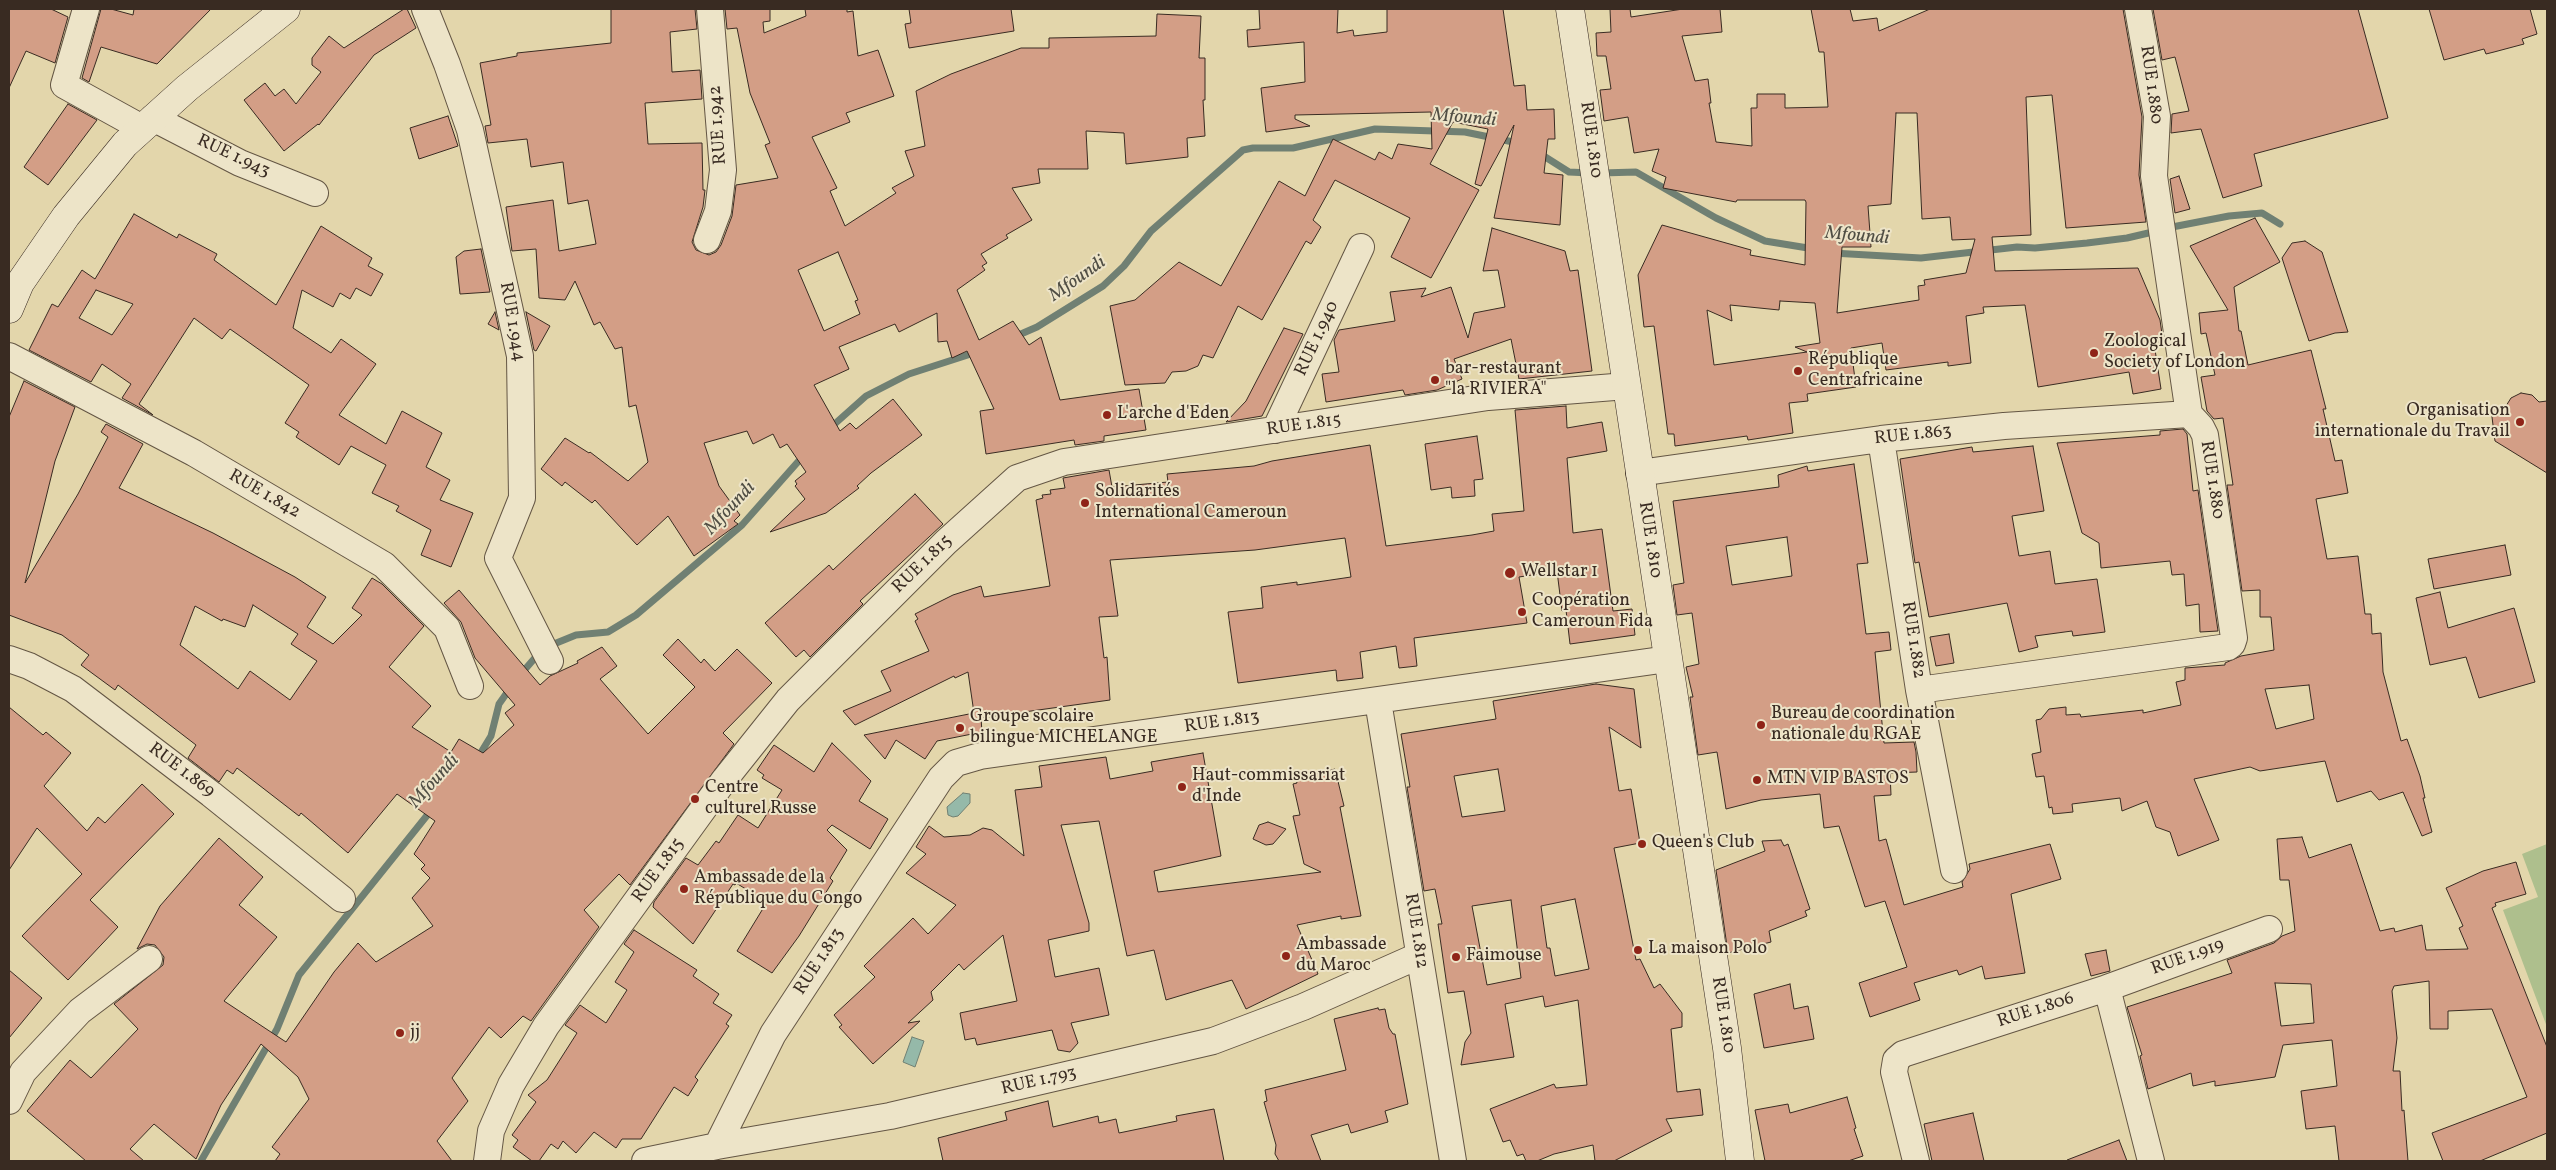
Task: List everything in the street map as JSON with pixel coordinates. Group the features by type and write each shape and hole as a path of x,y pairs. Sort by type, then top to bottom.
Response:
{"street":[{"name":"RUE 1.943","path":"86,9 64,85 240,164 315,193"},
{"path":"9,309 15,281 125,144 217,63 286,9"},
{"name":"RUE 1.944","path":"425,9 470,130 520,356 522,498 498,558 536,628 550,660"},
{"name":"RUE 1.942","path":"706,240 718,211 723,170 710,9"},
{"name":"RUE 1.810","path":"1570,9 1727,1048 1740,1161"},
{"name":"RUE 1.880","path":"1919,690 2228,647 2232,644 2234,638 2205,435 2201,427 2189,414 2154,176 2157,116 2138,9"},
{"name":"RUE 1.940","path":"1275,430 1361,247"},
{"name":"RUE 1.842","path":"9,356 194,453 384,565 447,628 470,686"},
{"name":"RUE 1.815","path":"488,1161 491,1131 511,1085 546,1026 725,779 788,700 946,542 1017,478 1064,462 1488,397 1627,386"},
{"name":"RUE 1.863","path":"1639,473 1881,439 2004,426 2189,414"},
{"name":"RUE 1.882","path":"1881,439 1919,690 1954,870"},
{"name":"RUE 1.869","path":"9,659 29,666 73,689 211,794 342,899"},
{"name":"RUE 1.813","path":"717,1146 773,1034 941,778 956,763 980,756 1668,659"},
{"name":"RUE 1.812","path":"1378,701 1418,956 1453,1161"},
{"name":"RUE 1.919","path":"2107,988 2269,929"},
{"name":"RUE 1.793","path":"645,1161 717,1146 890,1116 1213,1041 1303,1007 1418,956"},
{"path":"9,1100 16,1067 80,1011 149,959"},
{"path":"2107,988 2151,1161"},
{"name":"RUE 1.806","path":"1916,1161 1894,1072 1896,1060 1903,1054 2107,988"}],"green space":[{"path":"2547,844 2547,1027 2503,910 2538,897 2522,854"}],"shaded area":[{"path":"963,793 970,794 970,803 958,816 948,815 947,807"},
{"path":"912,1037 924,1041 915,1067 903,1062"}],"building":[{"path":"9,9 51,9 68,17 55,63 26,51 9,88"},
{"path":"101,9 111,9 133,15 134,9 211,9 157,64 101,47 89,82 82,78"},
{"path":"404,9 407,9 416,28 374,55 319,125 284,151 244,100 265,83 275,96 284,89 296,104 321,72 312,65 312,58 329,36 344,48"},
{"path":"611,9 695,9 697,29 670,32 672,72 700,70 702,99 645,103 648,144 702,143 703,190 705,190 703,207 692,242 696,250 709,255 716,252 721,245 732,216 736,185 778,178 765,145 770,143 750,93 737,28 727,29 725,9 770,9 770,21 763,22 764,33 806,16 805,9 847,9 847,12 853,11 858,56 878,50 894,96 846,113 850,122 812,137 837,188 830,191 845,226 896,193 892,188 914,176 905,151 925,146 916,91 951,74 1021,48 1049,48 1049,38 1156,36 1157,14 1201,16 1199,58 1205,58 1205,100 1203,100 1205,136 1187,138 1188,157 1126,164 1124,133 1086,131 1088,169 1038,169 1040,183 1012,188 1032,220 1006,235 1008,238 981,254 987,263 982,266 985,270 957,290 979,340 1013,321 1029,345 1041,337 1060,400 1139,389 1146,430 1104,436 1104,441 1075,445 1074,440 986,454 980,411 994,409 967,351 952,358 947,341 938,342 937,313 899,332 895,324 839,347 849,369 814,385 840,431 850,423 856,429 893,399 922,435 871,473 857,486 859,488 826,513 770,532 805,499 795,486 797,484 795,481 806,472 787,444 780,448 773,434 753,444 747,431 704,443 719,486 740,515 734,521 738,524 694,556 668,516 637,545 595,500 592,503 565,482 562,486 541,469 565,438 590,452 628,481 648,462 636,405 629,407 622,347 615,349 600,322 594,325 575,281 565,300 539,298 536,249 512,251 506,207 553,200 559,251 596,244 588,200 568,204 563,162 531,167 527,139 488,143 485,126 491,125 480,63 517,56 517,53 611,43","holes":["838,252 858,300 855,301 860,314 824,331 798,270"]},
{"path":"909,9 1011,9 1014,31 909,48 905,24 911,23"},
{"path":"1259,9 1338,9 1337,33 1353,30 1354,36 1387,32 1387,9 1503,9 1514,86 1525,85 1527,110 1554,109 1555,139 1548,139 1544,173 1563,175 1560,225 1494,218 1514,125 1481,186 1475,184 1488,129 1453,122 1430,164 1479,190 1431,278 1391,257 1410,218 1335,180 1313,220 1321,227 1311,244 1306,241 1262,320 1238,306 1213,358 1203,355 1198,366 1186,371 1172,372 1165,383 1125,385 1110,306 1135,300 1179,262 1221,286 1279,181 1305,196 1333,139 1375,160 1379,152 1392,159 1398,144 1432,149 1431,112 1295,115 1295,119 1310,126 1266,132 1261,88 1305,82 1304,42 1248,47 1247,30 1260,29"},
{"path":"1610,9 1630,9 1631,17 1683,9 1720,9 1722,32 1682,36 1695,81 1708,79 1711,103 1709,103 1716,142 1752,146 1751,108 1757,108 1757,94 1785,94 1785,108 1828,107 1824,52 1819,52 1811,9 1850,9 1853,21 1877,18 1879,31 1930,9 2123,9 2142,117 2139,175 2146,222 2066,228 2052,95 2026,97 2031,235 1992,237 1995,271 2138,268 2160,320 2163,341 2154,343 2161,389 2133,394 2129,372 2038,387 2025,305 1983,307 1984,313 1966,316 1971,363 1948,366 1948,362 1886,370 1882,343 1851,348 1856,387 1807,394 1808,401 1789,403 1793,433 1748,440 1747,436 1675,446 1674,434 1668,434 1654,326 1644,327 1638,275 1662,225 1751,250 1750,255 1805,265 1806,202 1805,200 1737,200 1736,202 1663,188 1666,177 1652,171 1659,149 1634,153 1628,117 1604,121 1600,90 1611,89 1606,56 1597,56 1596,33 1611,32","holes":["1896,113 1917,113 1922,219 1950,217 1952,240 1975,239 1966,273 1924,280 1925,285 1918,286 1919,300 1837,313 1842,247 1871,247 1868,206 1891,204","1780,301 1815,303 1820,343 1795,347 1807,352 1714,365 1707,310 1732,321 1730,305 1779,310"]},
{"path":"2153,9 2358,9 2388,118 2254,154 2262,186 2223,198 2201,129 2171,133 2172,114 2189,111 2175,57 2162,60"},
{"path":"2429,9 2530,9 2537,34 2522,39 2524,44 2486,54 2484,49 2444,60"},
{"path":"68,104 97,120 48,185 24,167"},
{"path":"448,116 458,146 419,159 410,128"},
{"path":"2179,176 2190,209 2175,213 2170,179"},
{"path":"134,214 177,238 179,234 217,254 214,260 276,305 321,226 372,258 368,266 383,274 371,296 356,288 350,299 340,293 333,307 302,290 293,328 331,353 341,339 376,364 339,415 386,444 402,411 442,433 426,467 450,480 440,500 473,513 451,567 421,555 431,530 396,511 399,506 372,493 386,465 351,446 339,465 296,437 299,432 285,423 309,385 230,329 222,339 194,318 139,404 153,415 122,398 131,384 102,364 91,382 29,350 52,304 58,307 82,270 95,279","holes":["96,290 133,304 112,335 79,318"]},
{"path":"2255,218 2280,262 2234,287 2239,331 2241,331 2248,365 2311,350 2326,409 2323,409 2335,461 2342,460 2348,493 2316,499 2327,559 2358,556 2365,614 2371,614 2372,634 2381,633 2383,672 2401,741 2407,739 2420,776 2425,798 2423,798 2432,832 2422,836 2403,792 2379,800 2371,791 2337,802 2325,761 2260,771 2250,767 2194,779 2219,840 2178,856 2170,832 2156,827 2147,801 2122,811 2120,798 2072,804 2073,812 2053,814 2052,807 2049,808 2044,776 2036,777 2032,754 2041,752 2036,720 2041,719 2049,709 2066,707 2066,715 2080,714 2081,717 2143,710 2143,713 2181,705 2176,682 2185,680 2185,668 2225,665 2225,663 2241,656 2274,650 2271,617 2260,617 2260,590 2242,591 2227,485 2233,485 2223,418 2214,419 2207,411 2201,377 2215,375 2206,333 2201,334 2199,313 2228,310 2190,246","holes":["2309,685 2314,719 2276,729 2265,689"]},
{"path":"1492,228 1565,251 1570,271 1578,270 1592,371 1519,379 1511,339 1454,359 1462,379 1437,390 1405,395 1403,390 1326,402 1322,374 1339,372 1334,340 1339,330 1395,321 1390,292 1426,288 1421,297 1451,287 1468,338 1474,313 1505,307 1498,270 1483,271"},
{"path":"2305,241 2322,252 2348,332 2335,333 2309,341 2282,258 2292,243"},
{"path":"481,249 490,292 460,294 456,257 464,251"},
{"path":"495,312 499,330 488,324"},
{"path":"526,312 550,326 536,351 534,350"},
{"path":"1284,328 1303,334 1262,416 1226,422 1246,401"},
{"path":"24,381 75,407 55,461 25,583 78,494 108,437 101,432 106,424 143,444 119,488 213,533 295,577 326,597 307,627 333,644 362,615 352,608 372,578 382,584 424,626 389,667 431,706 412,727 451,752 459,739 483,753 514,725 505,713 515,705 475,658 461,622 444,603 459,590 540,685 550,676 578,663 577,661 602,647 617,666 600,679 648,734 695,687 663,655 678,639 701,663 704,659 715,671 737,649 772,683 723,733 734,744 630,885 619,874 584,910 599,927 531,1021 523,1016 501,1038 489,1027 452,1078 468,1101 437,1141 452,1161 275,1161 280,1154 272,1147 309,1099 298,1077 261,1044 221,1105 196,1159 154,1124 130,1149 144,1161 86,1161 27,1111 70,1060 91,1078 138,1029 114,1004 163,965 164,957 155,945 147,944 137,949 160,906 219,838 263,877 239,905 277,937 224,1001 286,1042 334,972 358,943 376,962 433,926 412,898 430,878 421,869 425,865 414,854 435,821 397,794 348,853 301,813 299,816 237,768 233,774 227,770 219,782 188,758 196,745 118,685 115,690 81,665 89,655 62,635 9,615 9,417","holes":["253,605 298,634 291,644 317,661 290,700 250,671 238,689 180,645 195,606 222,621 223,619 245,627"]},
{"name":"Organisation internationale du Travail","path":"2521,393 2532,395 2539,402 2547,401 2547,473 2495,441 2491,409 2506,406 2511,398"},
{"path":"1566,406 1567,428 1602,422 1607,451 1567,458 1573,533 1602,529 1613,611 1632,609 1635,635 1570,644 1566,610 1562,611 1557,571 1519,577 1527,623 1414,638 1417,666 1399,668 1396,646 1360,652 1363,678 1337,681 1336,670 1238,683 1228,612 1263,608 1261,587 1297,582 1297,585 1351,577 1345,538 1255,550 1110,560 1118,616 1099,617 1104,658 1107,657 1110,700 981,718 982,732 937,741 925,759 896,740 885,759 864,735 974,713 968,672 955,678 954,676 855,725 843,711 891,691 881,671 929,651 915,621 918,619 915,614 953,595 981,586 984,597 1050,586 1036,500 1043,498 1042,495 1051,494 1050,490 1065,488 1063,478 1109,470 1112,487 1168,482 1167,474 1254,466 1272,461 1370,445 1386,546 1472,535 1494,531 1492,514 1524,511 1515,410"},
{"path":"2183,429 2187,434 2193,491 2198,490 2218,631 2200,632 2199,604 2186,606 2184,574 2172,575 2170,561 2101,568 2099,543 2082,533 2057,443 2160,435 2160,431"},
{"path":"1477,436 1483,479 1474,480 1475,496 1452,498 1451,487 1431,490 1425,444"},
{"path":"2033,446 2044,511 2012,516 2019,556 2050,551 2055,584 2097,579 2105,632 2073,636 2072,631 2035,636 2038,647 2019,652 2007,603 1929,617 1919,562 1915,563 1900,459 1972,447 1973,452"},
{"path":"1854,464 1868,563 1857,564 1866,634 1889,632 1891,650 1875,652 1884,743 1914,742 1916,752 1917,772 1890,773 1891,795 1874,796 1879,841 1886,839 1904,905 1963,887 1962,882 1970,869 1969,864 2050,844 2061,879 2011,894 2025,973 1985,979 1982,966 1959,975 1957,970 1914,983 1920,1000 1870,1017 1859,983 1907,967 1885,901 1865,907 1839,826 1824,828 1820,794 1761,800 1726,809 1717,752 1698,755 1690,697 1693,697 1686,667 1699,664 1692,613 1677,615 1673,585 1684,583 1673,501 1779,487 1778,475 1807,466 1808,471","holes":["1787,537 1792,576 1732,585 1726,546"]},
{"path":"915,494 943,524 860,601 863,604 810,657 804,650 796,657 765,623 829,565 833,570"},
{"path":"2505,545 2511,575 2434,589 2428,559"},
{"path":"2440,592 2448,628 2514,608 2535,682 2479,698 2466,657 2430,665 2416,598"},
{"path":"1949,634 1954,663 1936,666 1930,637"},
{"path":"1596,684 1634,689 1641,748 1609,727 1619,791 1631,789 1640,843 1614,848 1636,960 1640,959 1654,988 1660,984 1682,1013 1682,1027 1671,1029 1677,1092 1700,1089 1703,1115 1666,1119 1672,1131 1614,1161 1595,1161 1593,1145 1554,1154 1537,1161 1526,1161 1523,1154 1517,1156 1510,1140 1503,1142 1490,1109 1554,1084 1556,1088 1587,1085 1578,1000 1545,1007 1543,996 1505,1004 1514,1057 1461,1065 1465,1042 1471,1033 1464,991 1448,993 1438,924 1442,924 1435,889 1424,891 1407,787 1410,787 1401,734 1496,719 1493,701","holes":["1498,769 1505,811 1462,817 1454,776","1575,899 1589,969 1555,976 1550,948 1547,948 1541,906","1511,900 1521,978 1487,985 1472,906"]},
{"path":"9,707 43,735 46,732 71,753 44,786 87,831 98,817 105,823 142,784 174,814 90,900 118,927 68,980 22,936 82,874 37,828 9,870"},
{"path":"832,743 871,781 859,801 888,819 870,849 832,825 827,830 847,850 830,878 833,881 799,936 772,973 737,951 767,902 736,883 735,885 733,884 693,944 653,907 654,902 686,858 698,865 716,841 719,843 738,815 758,828 782,790 762,778 764,775 757,770 774,745 814,772"},
{"path":"1203,753 1221,856 1154,871 1158,892 1321,872 1304,864 1293,816 1300,815 1293,784 1297,783 1296,779 1335,769 1344,806 1340,807 1361,916 1341,919 1341,916 1297,925 1318,974 1246,1009 1232,980 1166,1000 1154,950 1127,956 1099,821 1061,825 1089,923 1089,931 1048,940 1055,977 1099,968 1109,1015 1071,1023 1078,1043 1070,1052 1058,1050 1052,1030 977,1045 975,1038 965,1040 960,1013 1017,1001 1003,935 964,970 959,964 931,992 933,1000 908,1023 920,1021 873,1064 839,1027 842,1025 834,1015 875,977 864,966 913,918 928,934 956,905 906,873 926,854 916,847 929,826 944,837 970,835 983,828 992,830 1024,856 1015,790 1042,787 1039,766 1106,757 1110,779 1153,771 1151,762"},
{"path":"1268,822 1286,829 1273,844 1266,845 1253,839 1259,825"},
{"path":"2302,837 2309,858 2351,844 2380,931 2394,928 2395,932 2422,925 2426,950 2468,949 2459,928 2463,926 2446,888 2483,871 2516,862 2526,894 2495,903 2496,906 2492,908 2547,1047 2547,1133 2480,1161 2443,1161 2432,1133 2527,1097 2492,1009 2448,1011 2448,1029 2430,1029 2429,981 2394,986 2392,991 2397,1038 2393,1071 2400,1071 2402,1111 2404,1110 2408,1161 2339,1161 2335,1126 2306,1129 2301,1091 2337,1086 2332,1040 2283,1045 2275,1077 2215,1086 2215,1081 2193,1086 2191,1073 2148,1089 2140,1056 2142,1055 2127,1007 2232,973 2227,960 2274,943 2282,936 2295,931 2289,880 2280,880 2277,839","holes":["2275,983 2311,984 2314,1023 2281,1026"]},
{"path":"1781,840 1784,846 1788,844 1810,909 1805,911 1807,916 1769,931 1771,942 1728,953 1716,870 1765,851 1762,841"},
{"path":"634,930 697,970 693,976 719,994 713,1003 732,1015 726,1024 729,1026 695,1077 698,1080 688,1096 674,1087 641,1139 622,1139 616,1148 594,1132 576,1153 563,1141 558,1149 551,1144 539,1161 532,1161 513,1147 518,1140 512,1135 536,1102 528,1095 547,1080 577,1033 565,1025 580,1005 606,1023 627,990 615,982 634,952 624,944"},
{"path":"2106,950 2110,971 2091,976 2085,954"},
{"path":"9,970 42,998 9,1038"},
{"path":"1790,984 1794,1009 1808,1006 1814,1039 1764,1048 1754,994"},
{"path":"1378,1008 1379,1010 1385,1009 1389,1028 1395,1034 1408,1104 1385,1111 1388,1122 1351,1133 1348,1124 1311,1135 1321,1161 1279,1161 1275,1154 1276,1145 1264,1102 1267,1101 1265,1090 1346,1070 1334,1019"},
{"path":"1847,1097 1856,1128 1854,1129 1863,1156 1848,1161 1765,1161 1755,1110 1788,1104 1790,1113"},
{"path":"1048,1101 1053,1127 1098,1116 1099,1123 1116,1119 1119,1133 1177,1121 1176,1116 1214,1109 1224,1161 943,1161 938,1138 1007,1120 1005,1112"},
{"path":"1973,1113 1984,1161 1932,1161 1924,1124"},
{"path":"2119,1140 2127,1161 2067,1161 2067,1160"}],"waterway":[{"name":"Mfoundi","path":"1014,337 1037,327 1103,286 1124,266 1151,231 1243,150 1253,148 1293,148 1375,129 1465,132 1518,143"},
{"name":"Mfoundi","path":"1539,153 1569,172 1590,173"},
{"name":"Mfoundi","path":"1601,173 1636,172 1716,218 1765,241 1814,249"},
{"name":"Mfoundi","path":"2167,228 2229,216 2262,213 2280,224"},
{"name":"Mfoundi","path":"1832,253 1921,258 2017,247 2035,248 2087,243 2127,238 2157,231"},
{"name":"Mfoundi","path":"829,429 866,396 909,374 977,352"},
{"name":"Mfoundi","path":"549,646 576,635 608,632 636,615 742,525 804,455"},
{"name":"Mfoundi","path":"521,674 540,652"},
{"name":"Mfoundi","path":"477,759 491,736 499,704 511,687"},
{"name":"Mfoundi","path":"201,1161 277,1029 299,975 433,808"}],"place":[{"name":"Zoological Society of London","path":"2094,353"},
{"name":"République Centrafricaine","path":"1798,371"},
{"name":"bar-restaurant \"la RIVIERA\"","path":"1435,380"},
{"name":"L'arche d'Eden","path":"1107,415"},
{"name":"Organisation internationale du Travail","path":"2520,422"},
{"name":"Solidarités International Cameroun","path":"1085,503"},
{"name":"Wellstar 1","path":"1510,573"},
{"name":"Coopération Cameroun Fida","path":"1522,612"},
{"name":"Bureau de coordination nationale du RGAE","path":"1761,725"},
{"name":"Groupe scolaire bilingue MICHELANGE","path":"960,728"},
{"name":"MTN VIP BASTOS","path":"1757,780"},
{"name":"Haut-commissariat d'Inde","path":"1182,787"},
{"name":"Centre culturel Russe","path":"695,799"},
{"name":"Queen's Club","path":"1642,844"},
{"name":"Ambassade de la République du Congo","path":"684,889"},
{"name":"La maison Polo","path":"1638,950"},
{"name":"Ambassade du Maroc","path":"1286,956"},
{"name":"Faimouse","path":"1456,957"},
{"name":"jj","path":"400,1033"}]}
